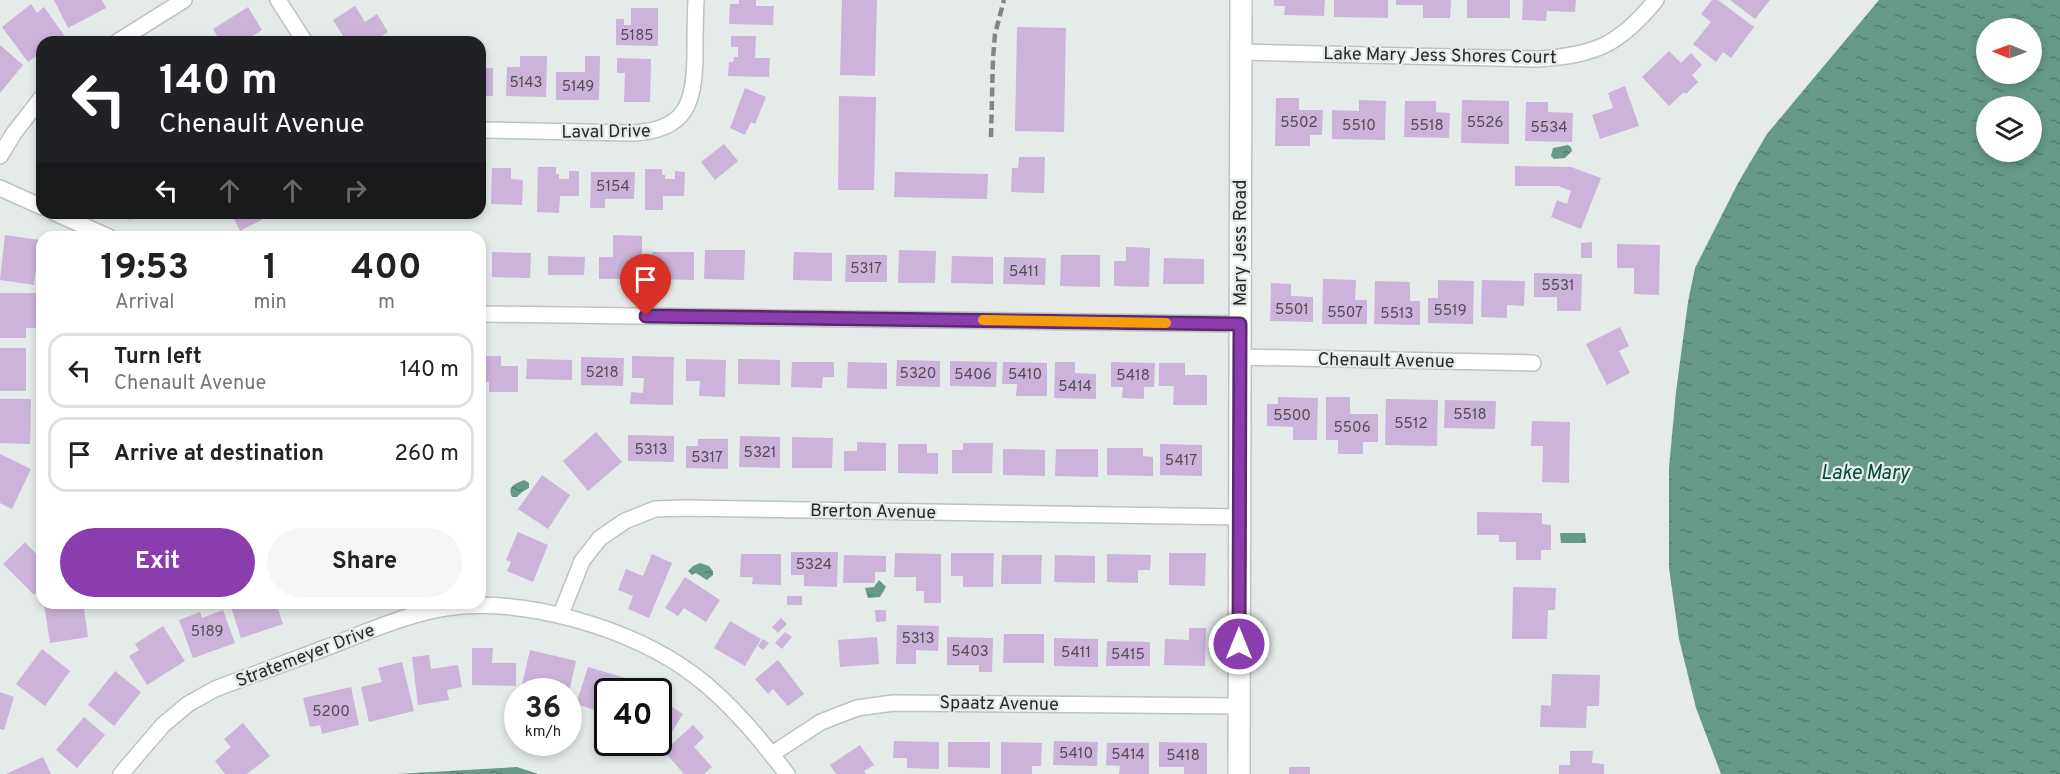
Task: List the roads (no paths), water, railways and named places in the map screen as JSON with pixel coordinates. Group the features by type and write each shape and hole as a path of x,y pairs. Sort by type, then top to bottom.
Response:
{"street":[{"path":"127,36 184,0"},
{"path":"278,0 301,36"},
{"name":"Laval Drive","path":"486,130 633,133 652,132 668,127 680,117 689,104 694,82 696,0"},
{"name":"Mary Jess Road","path":"1239,774 1241,0"},
{"name":"Lake Mary Jess Shores Court","path":"1241,52 1569,57 1609,45 1630,29 1656,0"},
{"path":"0,156 14,133 36,106"},
{"path":"0,189 36,204"},
{"path":"68,219 96,231"},
{"path":"486,314 1240,324"},
{"name":"Chenault Avenue","path":"1240,357 1533,363"},
{"name":"Brerton Avenue","path":"561,614 582,561 600,538 625,521 655,509 1239,517"},
{"name":"Stratemeyer Drive","path":"486,606 561,614 653,650 694,674 728,705 787,774"},
{"path":"398,609 402,618"},
{"name":"Stratemeyer Drive","path":"121,774 163,725 188,704 215,689 402,618 442,609"},
{"name":"Spaatz Avenue","path":"772,754 821,722 857,708 892,703 1239,706"}],"water":[{"name":"Lake Mary","path":"1879,0 2060,0 2060,774 1721,774 1696,708 1679,639 1669,568 1669,468 1676,392 1695,268 1738,183 1767,134"},
{"path":"1568,145 1572,151 1565,158 1554,159 1551,156 1553,148"},
{"path":"524,480 529,483 529,488 517,497 512,497 511,488"},
{"path":"1560,533 1585,533 1586,543 1561,543"},
{"path":"700,563 709,566 713,571 713,575 707,580 696,573 692,575 688,571"},
{"path":"879,580 886,587 880,597 868,598 865,588 874,587"},
{"path":"517,767 538,774 397,774"}],"railway":[{"path":"991,137 995,34 1004,0"}]}
